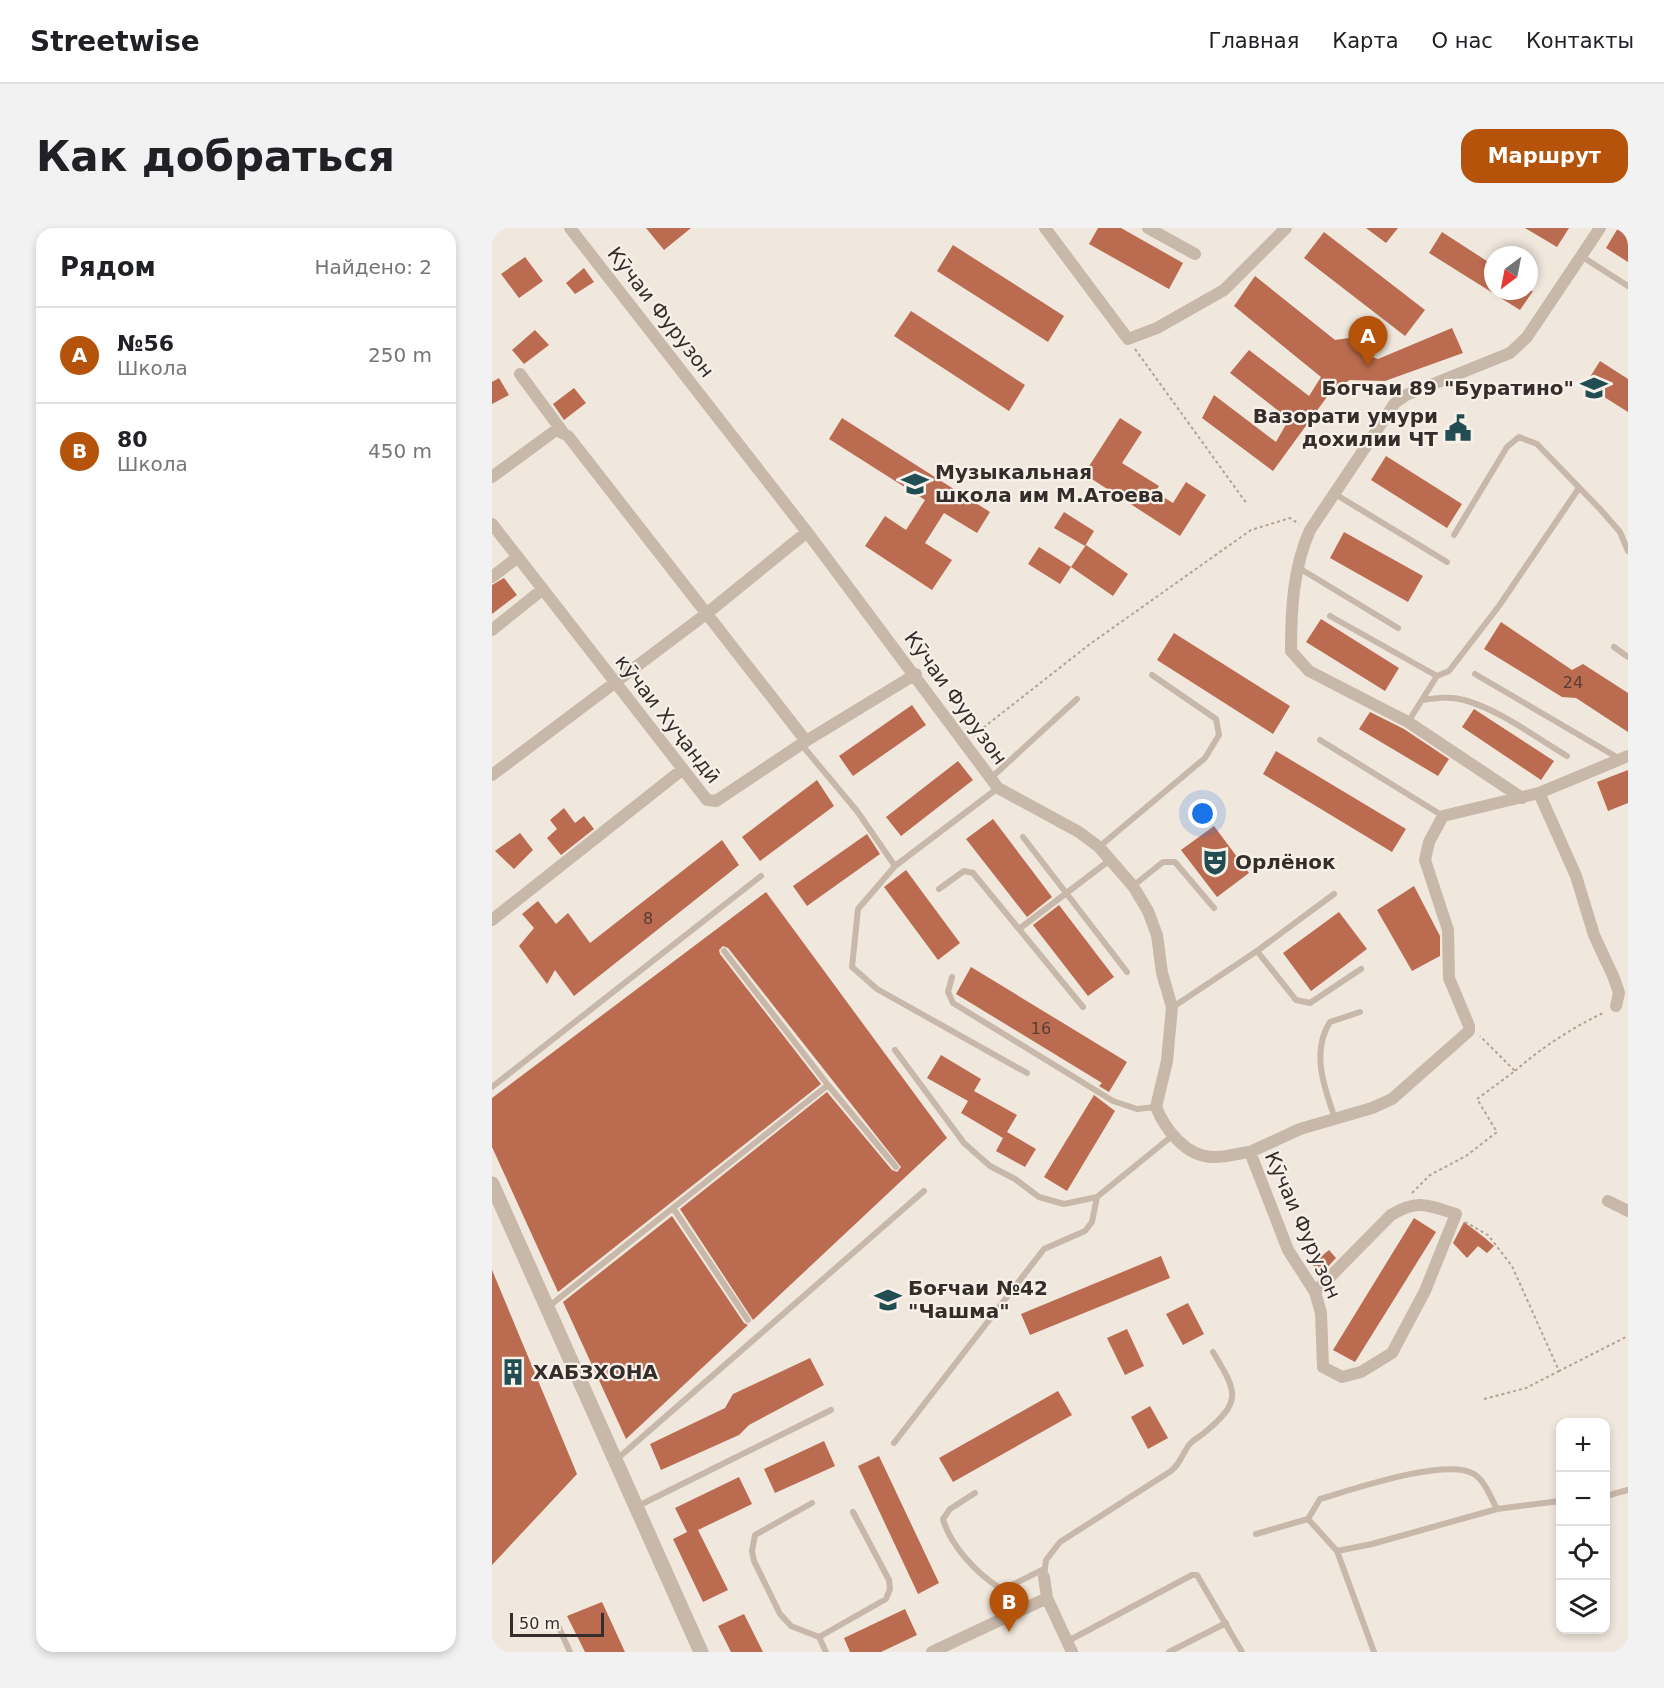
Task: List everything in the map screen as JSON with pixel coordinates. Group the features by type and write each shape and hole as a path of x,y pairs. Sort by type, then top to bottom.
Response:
{"street":[{"name":"Кӯчаи Фурузон","path":"570,228 916,674 994,783 1079,832 1099,847 1133,886 1148,911 1157,935 1162,973 1172,1007 1167,1061 1156,1107 1172,1136 1185,1146 1211,1158 1250,1152 1288,1250 1315,1292 1322,1313 1320,1341 1323,1367 1342,1377 1361,1372 1392,1353 1425,1291 1456,1214"},
{"path":"1045,228 1128,339 1157,328 1224,290 1286,228"},
{"path":"1148,228 1195,254"},
{"path":"1522,798 1408,722 1309,670 1291,651 1290,610 1302,548 1310,530 1395,403 1406,395 1510,353 1527,337 1600,228"},
{"path":"520,374 803,743"},
{"path":"492,477 551,433 556,430 562,431"},
{"name":"кӯчаи Хуҷандӣ","path":"492,524 707,800 716,801 803,743 916,674"},
{"path":"492,775 706,614 807,532"},
{"path":"492,577 518,557"},
{"path":"492,630 543,589"},
{"path":"1250,1152 1300,1129 1392,1100 1469,1031 1449,978 1448,930 1425,860 1429,842 1443,816 1539,793 1624,758"},
{"path":"492,920 683,769"},
{"path":"1539,793 1576,876 1594,935 1614,978 1619,993 1616,1006"},
{"path":"492,1184 701,1652"},
{"path":"1608,1201 1628,1211"},
{"path":"1315,1292 1391,1215 1406,1206 1421,1203 1456,1214"},
{"path":"1044,1573 1047,1598 1070,1647"},
{"path":"932,1652 1047,1598"}],"lane":[{"path":"1581,256 1628,286"},
{"path":"1454,535 1507,447 1519,437 1537,444 1580,488 1620,532 1628,551"},
{"path":"1408,722 1437,676 1449,671 1499,606 1580,488"},
{"path":"1335,494 1447,562"},
{"path":"1298,568 1398,628"},
{"path":"1330,616 1437,676"},
{"path":"1614,647 1628,657"},
{"path":"1475,674 1624,758"},
{"path":"1099,847 1205,758 1220,735 1216,719 1152,675"},
{"path":"1422,700 1441,697 1463,699 1486,709 1567,756"},
{"path":"1027,1073 877,989 852,967 858,909 895,866 994,783 1077,699"},
{"path":"1320,740 1443,816"},
{"path":"803,743 857,811 895,866"},
{"path":"1023,837 1127,972"},
{"path":"1019,929 1110,860"},
{"path":"1133,886 1163,862 1175,862 1202,891 1214,908"},
{"path":"939,889 964,871 974,873 1083,1007"},
{"path":"492,1087 761,876"},
{"path":"1172,1007 1257,951 1334,894"},
{"path":"724,951 828,1085 896,1167"},
{"path":"1257,951 1296,1000 1310,1003 1361,969"},
{"path":"952,977 948,992 953,1003 1113,1101 1137,1109 1156,1107"},
{"path":"1335,1119 1322,1075 1320,1043 1330,1022 1360,1012"},
{"path":"895,1050 964,1143 990,1167 1015,1179 1039,1197 1064,1204 1097,1197 1172,1136"},
{"path":"548,1308 828,1085"},
{"path":"615,1460 924,1191"},
{"path":"894,1443 1044,1249 1085,1231 1092,1222 1097,1197"},
{"path":"673,1208 748,1320"},
{"path":"975,1492 950,1509 943,1519 946,1531 976,1569 1000,1588 1044,1573 1047,1557 1060,1542 1171,1471 1182,1460 1188,1446 1224,1415 1230,1405 1233,1389 1213,1352"},
{"path":"636,1507 831,1410"},
{"path":"1256,1534 1308,1519 1320,1499 1389,1478 1426,1471 1467,1471 1476,1475 1497,1509"},
{"path":"1610,1495 1628,1490"},
{"path":"1337,1551 1372,1544 1497,1509 1556,1502"},
{"path":"812,1503 755,1535 752,1551 780,1614 791,1626 819,1637 826,1652"},
{"path":"819,1637 886,1599 890,1589 889,1580 853,1512"},
{"path":"1308,1519 1337,1551 1374,1652"},
{"path":"1070,1647 1191,1575 1197,1575 1242,1652"},
{"path":"556,1621 570,1652"},
{"path":"1169,1652 1226,1623"}],"path":[{"path":"1128,339 1247,504"},
{"path":"965,742 1090,644 1251,530 1265,523 1292,519 1304,526"},
{"path":"1406,1206 1415,1188 1430,1175 1466,1156 1497,1132 1477,1099 1536,1053 1576,1026 1616,1006"},
{"path":"1469,1026 1515,1071"},
{"path":"1456,1214 1488,1235 1512,1266 1559,1371"},
{"path":"1484,1399 1526,1388 1628,1336"}],"building":[{"path":"646,228 691,228 664,250"},
{"path":"1098,228 1121,228 1183,263 1169,289 1089,244"},
{"path":"1366,228 1398,228 1386,243"},
{"path":"1525,228 1569,228 1557,247"},
{"path":"1618,228 1628,228 1628,262 1606,248"},
{"path":"1324,232 1425,310 1405,336 1304,258"},
{"path":"1442,232 1484,259 1484,287 1429,253"},
{"path":"953,245 1064,316 1048,342 937,271"},
{"path":"525,257 543,281 519,298 501,274"},
{"path":"584,268 594,282 575,294 566,283"},
{"path":"1255,276 1335,340 1349,338 1364,354 1378,359 1452,328 1463,353 1385,381 1350,380 1332,390 1273,471 1202,418 1214,395 1276,442 1289,419 1230,373 1249,350 1309,396 1321,377 1234,306"},
{"path":"1504,300 1527,300 1520,310"},
{"path":"911,311 1025,385 1009,411 894,336"},
{"path":"535,330 549,345 524,364 512,350"},
{"path":"1600,361 1628,379 1628,412 1585,385"},
{"path":"499,378 509,395 492,404 492,382"},
{"path":"574,388 586,403 564,420 553,404"},
{"path":"842,418 990,512 977,533 944,513 925,543 952,560 932,590 865,546 885,516 906,530 925,500 829,439"},
{"path":"1120,418 1142,432 1122,463 1159,486 1155,492 1173,503 1186,482 1206,495 1180,536 1084,474"},
{"path":"1386,456 1462,504 1447,528 1371,480"},
{"path":"1064,512 1094,531 1085,546 1054,528"},
{"path":"1344,532 1423,576 1408,602 1330,558"},
{"path":"1086,545 1128,574 1113,596 1071,567"},
{"path":"1039,547 1071,567 1060,584 1028,564"},
{"path":"504,578 517,595 492,614 492,585"},
{"path":"1321,619 1399,668 1385,691 1306,642"},
{"path":"1501,622 1572,670 1583,664 1628,693 1628,732 1576,698 1562,697 1484,649"},
{"path":"1174,633 1290,706 1273,734 1157,660"},
{"path":"912,705 926,725 853,776 839,756"},
{"path":"1474,709 1554,761 1541,780 1462,727"},
{"path":"1370,712 1404,729 1449,759 1438,776 1359,729"},
{"path":"1276,751 1406,829 1392,852 1263,774"},
{"path":"958,761 973,780 901,836 886,817"},
{"path":"1628,770 1628,803 1608,811 1597,782"},
{"path":"817,780 834,806 760,861 742,837"},
{"path":"564,808 575,823 584,816 594,829 561,855 547,838 557,829 550,820"},
{"path":"993,819 1052,897 1027,917 966,839"},
{"name":"Орлёнок","path":"1214,826 1249,873 1217,897 1181,850"},
{"path":"520,833 533,850 514,869 495,851"},
{"path":"867,834 880,854 807,906 793,886"},
{"path":"722,840 739,865 574,996 555,970 547,984 519,946 534,928 522,914 538,901 556,924 568,913 590,943"},
{"path":"906,870 960,943 938,960 884,887"},
{"path":"1414,886 1440,936 1440,956 1412,971 1377,910"},
{"path":"766,892 947,1138 753,1320 680,1209 827,1092 892,1170 897,1172 901,1167 728,948 723,946 719,950 720,954 821,1084 558,1292 492,1147 492,1098"},
{"path":"1059,905 1114,977 1088,996 1033,925"},
{"path":"1339,912 1367,949 1311,991 1283,953"},
{"path":"971,967 1127,1062 1109,1092 1099,1086 1102,1083 956,994"},
{"path":"941,1055 981,1079 974,1091 1017,1115 1007,1132 1036,1149 1025,1167 996,1151 1003,1138 961,1113 968,1101 927,1078"},
{"path":"1094,1095 1115,1111 1067,1191 1044,1177"},
{"path":"672,1216 744,1323 748,1325 626,1439 563,1302"},
{"path":"1414,1218 1436,1232 1355,1362 1333,1350"},
{"path":"1464,1222 1494,1246 1487,1253 1478,1246 1467,1258 1453,1243"},
{"path":"1329,1250 1336,1258 1321,1274 1312,1264"},
{"path":"1161,1256 1170,1278 1030,1335 1021,1314"},
{"name":"ХАБЗХОНА","path":"492,1270 577,1474 492,1565"},
{"path":"1188,1303 1204,1334 1183,1345 1166,1314"},
{"path":"1127,1329 1144,1366 1125,1375 1107,1338"},
{"path":"810,1358 824,1385 749,1425 739,1435 661,1470 650,1444 725,1408 733,1394"},
{"path":"1058,1391 1072,1415 953,1482 939,1458"},
{"path":"1150,1406 1168,1438 1148,1449 1131,1417"},
{"path":"824,1441 835,1466 775,1493 764,1469"},
{"path":"879,1456 939,1583 918,1594 858,1466"},
{"path":"739,1477 752,1504 698,1530 728,1590 703,1602 673,1539 687,1532 675,1508"},
{"path":"602,1602 625,1652 585,1652 567,1616"},
{"path":"905,1609 917,1635 881,1652 850,1652 844,1638"},
{"path":"744,1614 763,1652 731,1652 718,1626"}],"place":[{"name":"№56","path":"1368,366"},
{"name":"Богчаи 89 \"Буратино\"","path":"1594,388"},
{"name":"Вазорати умури дохилии ЧТ","path":"1458,428"},
{"name":"Музыкальная школа им М.Атоева","path":"915,484"},
{"name":"Орлёнок","path":"1215,862"},
{"name":"Боғчаи №42 \"Чашма\"","path":"888,1300"},
{"name":"ХАБЗХОНА","path":"513,1372"},
{"name":"80","path":"1009,1632"}]}
